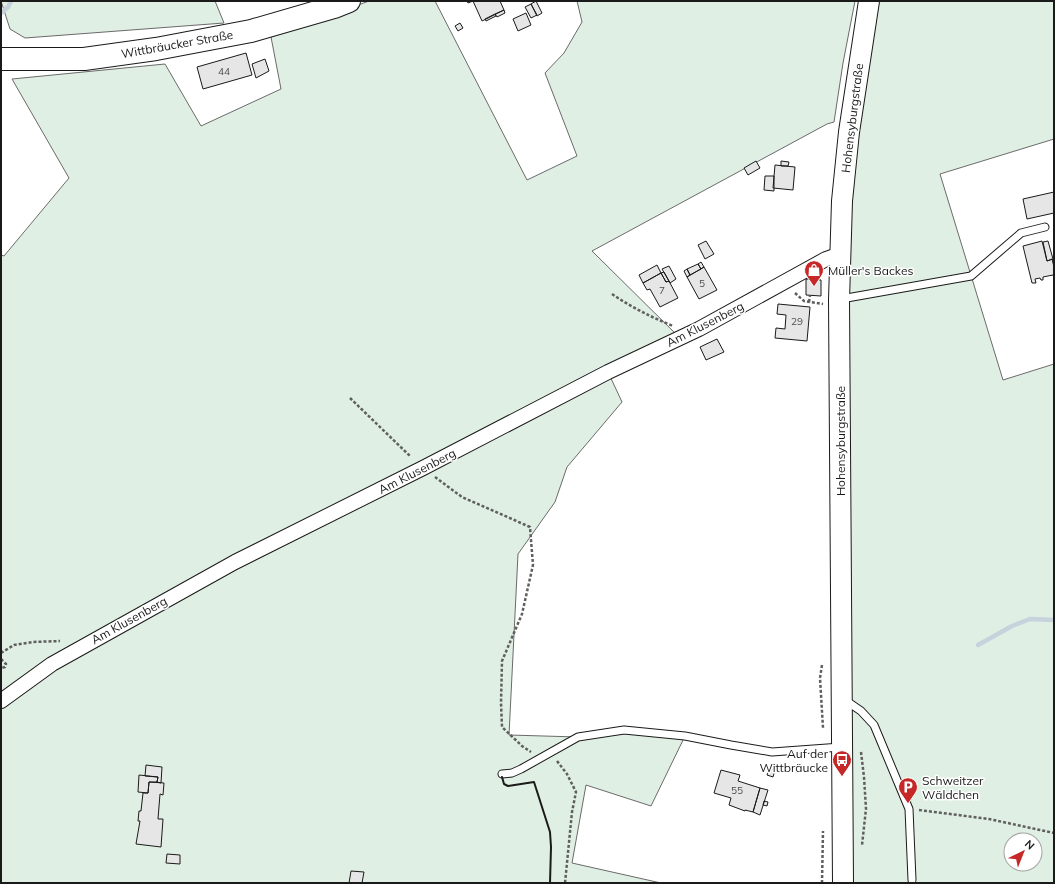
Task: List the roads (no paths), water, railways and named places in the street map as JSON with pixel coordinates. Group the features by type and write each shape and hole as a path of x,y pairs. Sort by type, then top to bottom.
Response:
{"main road":[{"name":"Wittbräucker Straße","path":"1,59 84,59 156,49 252,31 334,7 349,1"},
{"name":"Hohensyburgstraße","path":"842,883 851,746 841,698 840,254 842,201 849,132 869,1"}],"street":[{"name":"Am Klusenberg","path":"1,701 52,664 79,647 242,559 423,468 608,372 690,333 826,259 840,254"}],"lane":[{"path":"839,303 971,276 1021,233 1045,227"},
{"path":"841,698 862,711 874,725 909,809 912,880"},
{"path":"502,774 512,773 521,769 578,737 624,730 685,736 772,752 851,746"}],"waterway":[{"path":"1,13 8,7 11,1"},
{"path":"978,645 1012,626 1030,619 1054,620"}],"place":[{"name":"Müller's Backes","path":"814,287"},
{"name":"Auf der Wittbräucke","path":"842,777"},
{"name":"Schweitzer Wäldchen","path":"908,804"}]}
